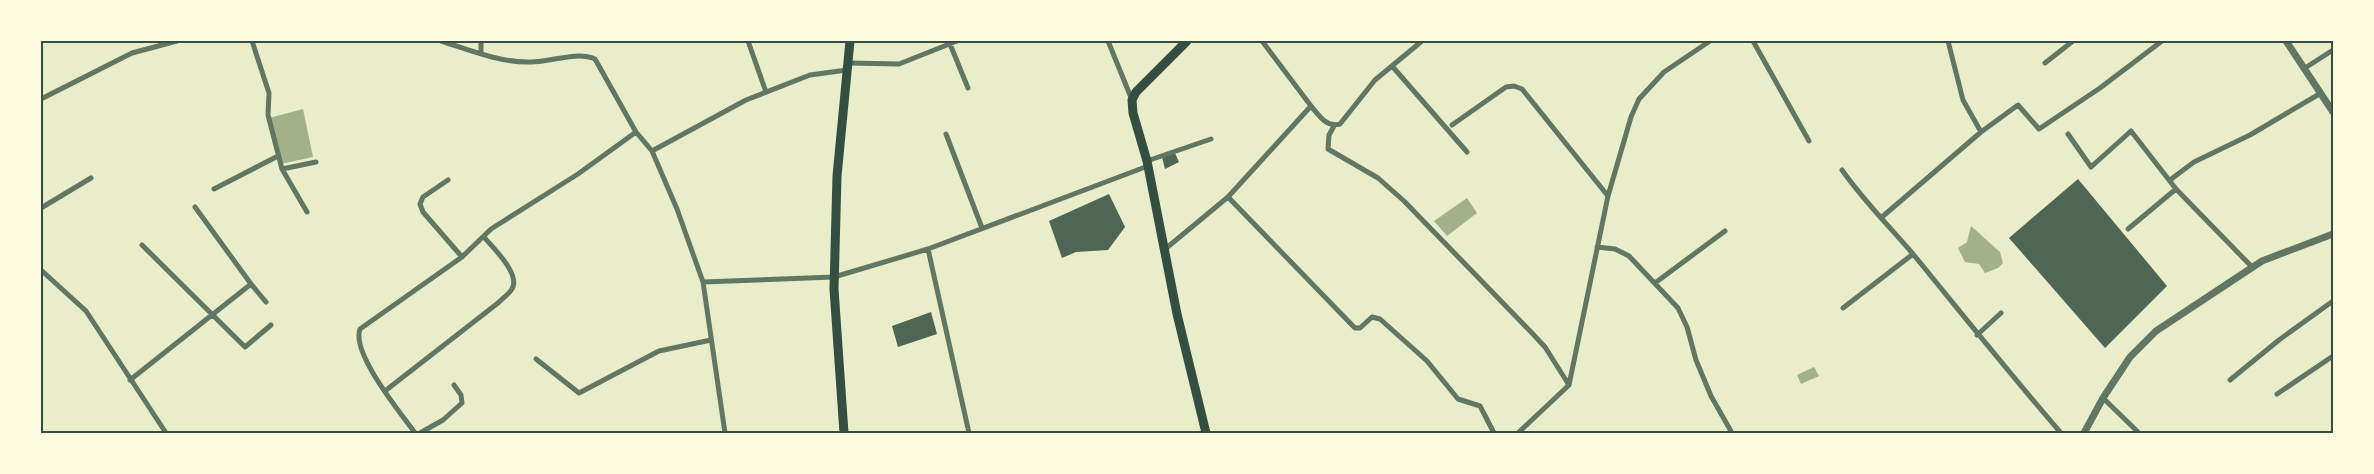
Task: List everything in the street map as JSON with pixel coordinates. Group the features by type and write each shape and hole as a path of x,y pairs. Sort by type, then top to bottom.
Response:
{"main road":[{"path":"844,433 834,277 837,176 850,41"},
{"path":"1188,41 1136,92 1132,100 1133,113 1147,164 1177,314 1206,433"}],"street":[{"path":"41,99 132,53 176,41"},
{"path":"252,41 269,93 268,115 282,169 307,212"},
{"path":"441,41 508,61 531,62 585,55 595,60 636,132 652,151 677,209 703,282 725,433"},
{"path":"481,41 481,53"},
{"path":"748,41 766,92"},
{"path":"652,151 746,100 810,75 847,66 899,64 957,41"},
{"path":"1108,41 1132,100"},
{"path":"1262,41 1311,106 1326,123 1334,126 1340,124 1347,117 1375,80 1422,41"},
{"path":"1518,433 1569,385 1608,196 1631,116 1639,99 1664,72 1710,41"},
{"path":"1752,41 1809,141"},
{"path":"1948,41 1963,100 1981,132"},
{"path":"2045,62 2073,41"},
{"path":"1882,217 1981,132 2018,105 2038,129 2100,88 2162,41"},
{"path":"2286,41 2333,112"},
{"path":"950,44 968,88"},
{"path":"2305,68 2333,50"},
{"path":"1392,66 1467,152"},
{"path":"1452,125 1506,88 1514,86 1522,89 1608,196"},
{"path":"2170,180 2194,162 2250,134 2322,93"},
{"path":"1164,250 1228,197 1311,106"},
{"path":"1334,126 1329,135 1328,149 1378,178 1404,201 1545,347 1569,385"},
{"path":"2068,134 2090,167 2131,130 2176,189 2252,267"},
{"path":"415,433 386,391 360,346 357,336 360,329 462,257 492,229 578,174 636,132"},
{"path":"946,134 982,228"},
{"path":"703,282 834,277 928,249 1211,138"},
{"path":"214,189 278,156"},
{"path":"282,169 316,162"},
{"path":"1842,170 1869,206 1882,217 1977,335 2061,433"},
{"path":"41,208 91,178"},
{"path":"448,180 423,197 420,204 423,212 462,257"},
{"path":"2128,229 2176,189"},
{"path":"1228,197 1352,326 1360,328 1372,317 1380,319 1428,362 1458,400 1480,406 1494,433"},
{"path":"194,207 266,302"},
{"path":"1655,283 1725,232"},
{"path":"2084,433 2103,398 2130,357 2156,331 2252,267 2275,255 2333,234"},
{"path":"386,391 498,303 513,289 514,278 511,270 484,236"},
{"path":"142,245 245,346 271,325"},
{"path":"1597,247 1615,249 1629,256 1678,308 1688,327 1696,360 1711,396 1732,433"},
{"path":"928,249 969,433"},
{"path":"1843,308 1913,254"},
{"path":"41,270 86,311 166,433"},
{"path":"130,380 251,284"},
{"path":"2230,380 2279,340 2333,302"},
{"path":"1977,335 2001,313"},
{"path":"536,359 578,394 659,351 711,340"},
{"path":"2277,394 2333,356"},
{"path":"420,433 443,420 462,402 461,395 454,385"},
{"path":"2103,398 2139,433"}],"shaded area":[{"path":"303,109 313,157 281,164 269,118"},
{"path":"1467,198 1477,213 1447,236 1434,221"},
{"path":"1971,226 2000,252 2003,263 1998,268 1985,273 1979,264 1965,262 1958,248 1967,242"},
{"path":"1814,367 1819,376 1801,384 1797,375"}],"building":[{"path":"1175,153 1179,162 1165,169 1162,157"},
{"path":"2078,179 2167,286 2105,348 2009,238"},
{"path":"1109,194 1125,227 1108,250 1076,252 1062,258 1049,221"},
{"path":"931,312 937,334 898,347 892,326"}]}
